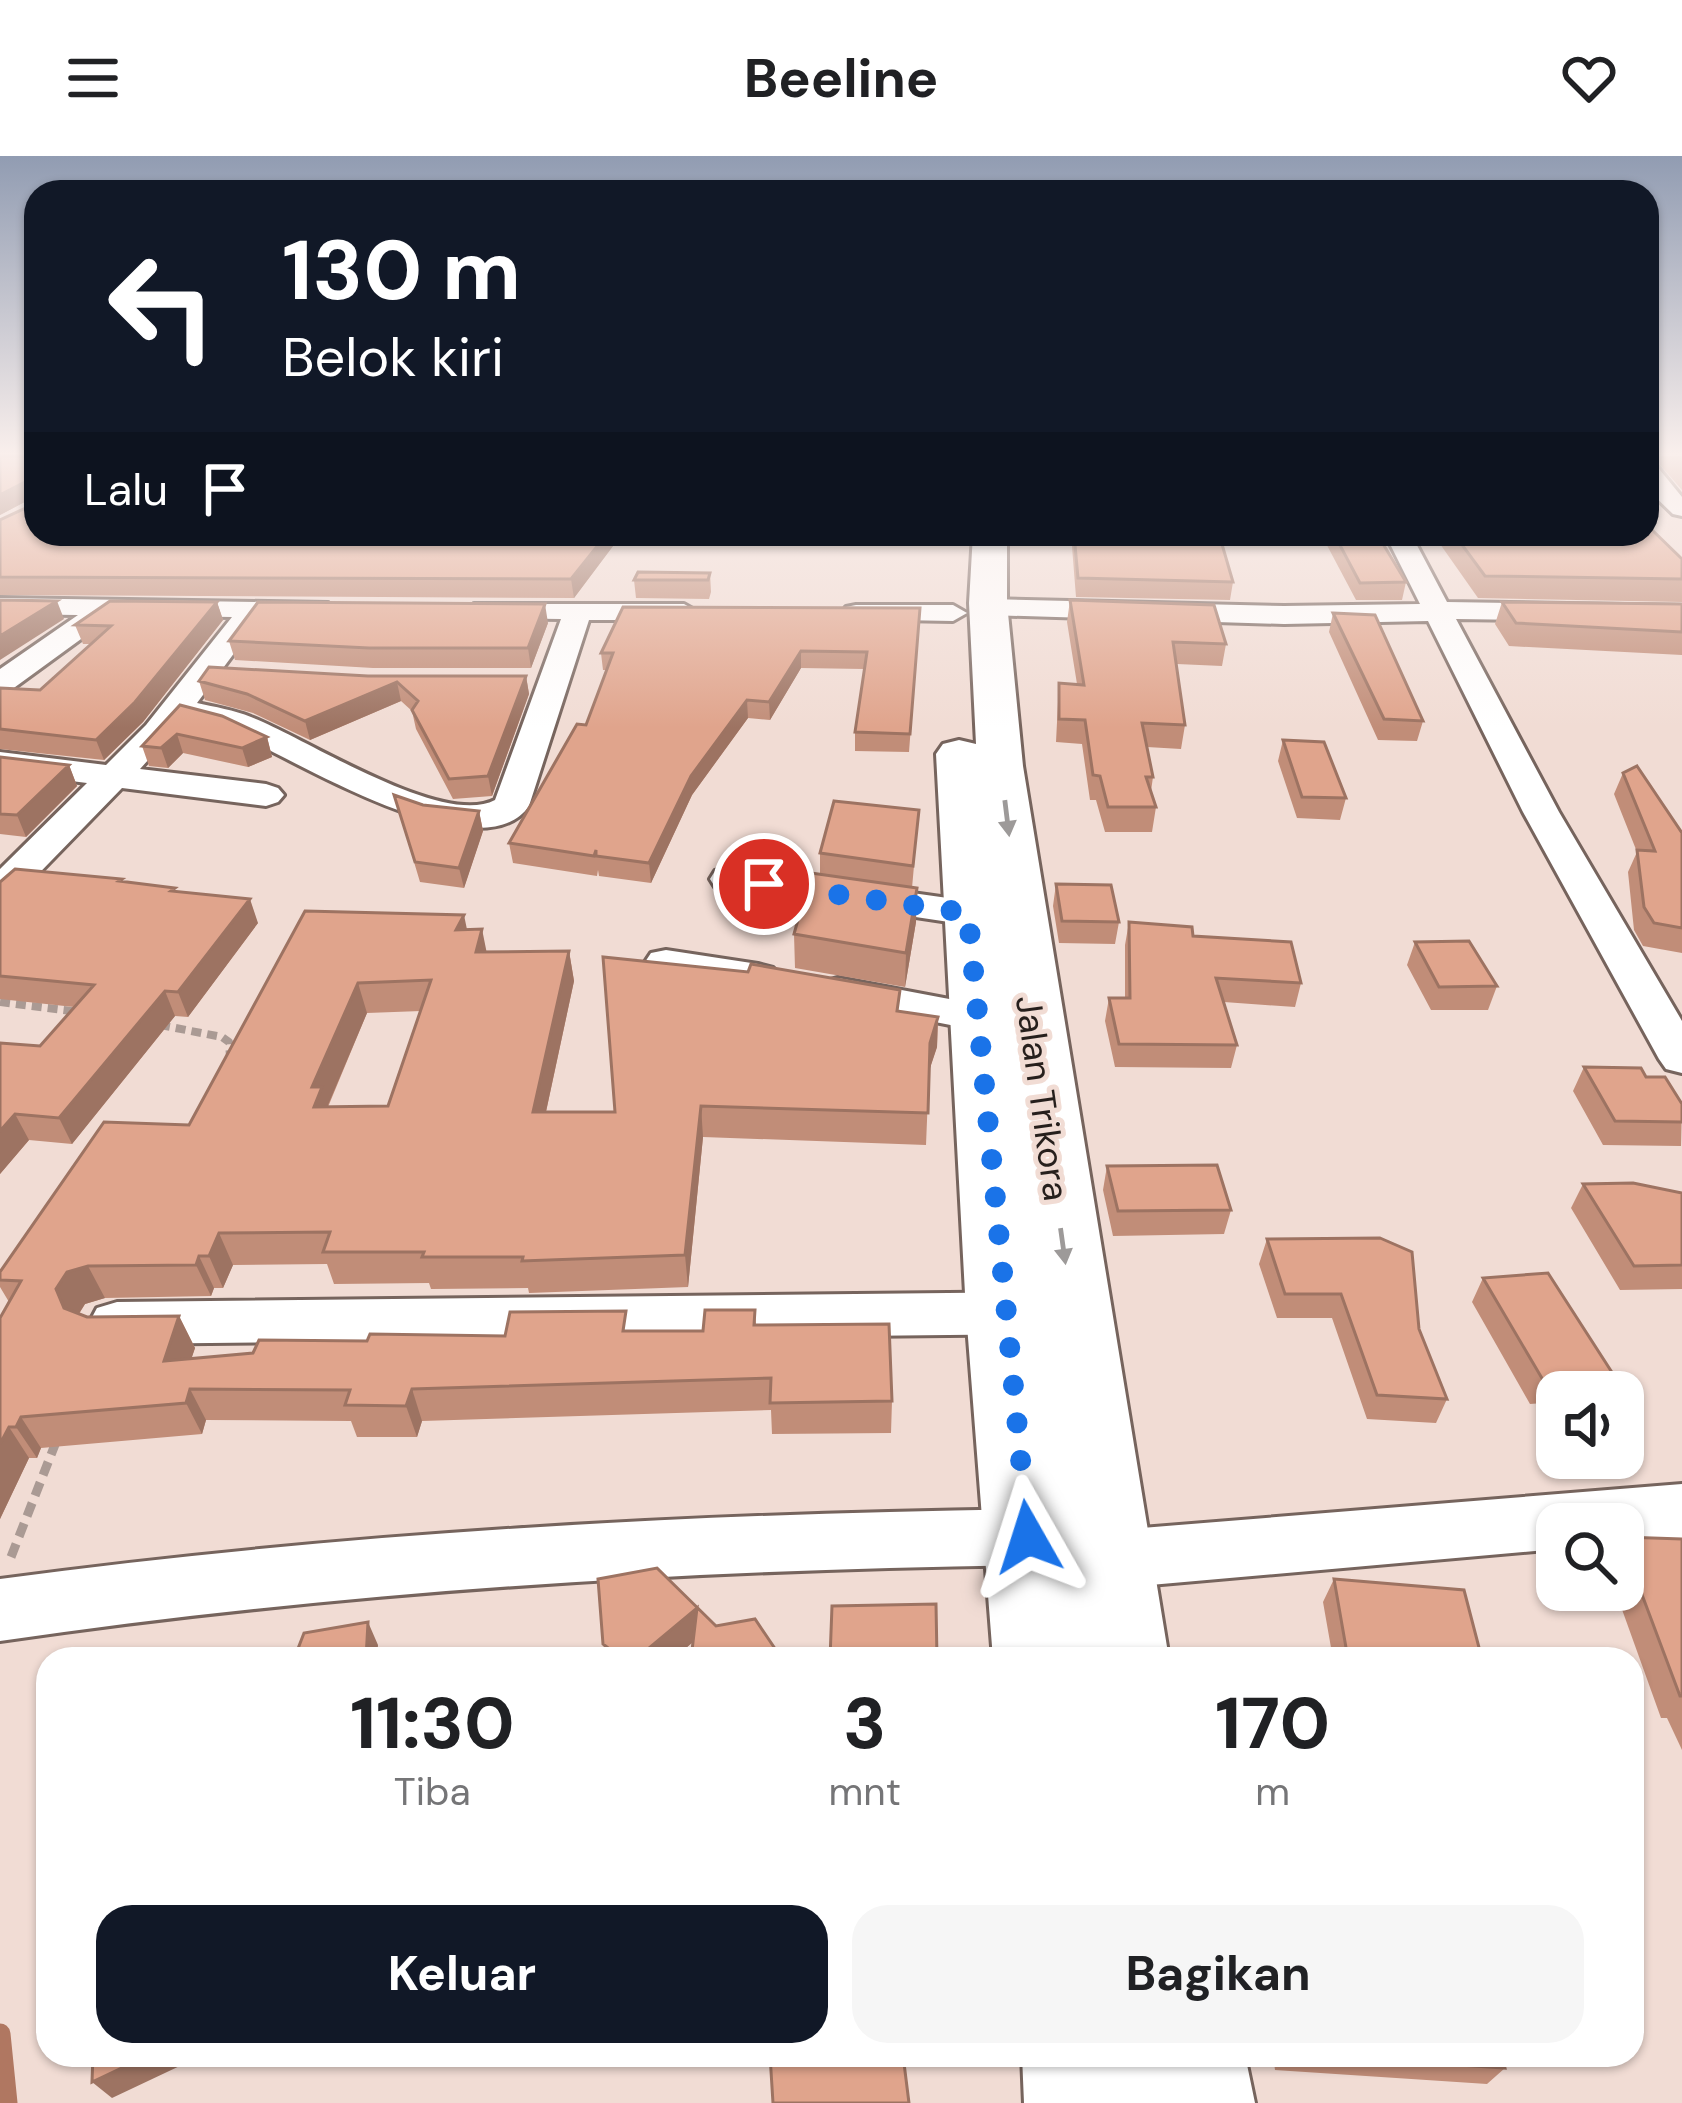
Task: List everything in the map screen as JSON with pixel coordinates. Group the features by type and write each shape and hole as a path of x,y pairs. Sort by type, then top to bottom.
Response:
{"main road":[{"name":"Jalan Trikora","path":"961,547 1000,766 1120,1647"},
{"name":"Jalan Trikora","path":"988,547 971,610 968,913 1039,1647"},
{"path":"1079,2067 1083,2103"},
{"path":"1190,2067 1196,2103"}],"street":[{"path":"1405,547 1541,812 1682,1059"},
{"path":"0,607 342,609"},
{"path":"0,891 118,774 177,707 219,673 253,608"},
{"path":"0,683 106,609"},
{"path":"454,610 720,612"},
{"path":"177,707 240,724 438,812 493,819 511,806 541,681 578,611"},
{"path":"828,613 1682,614"},
{"path":"0,762 266,795"},
{"path":"729,880 968,913"},
{"path":"666,962 981,1018"},
{"path":"106,1323 1072,1314"},
{"path":"1105,1560 1682,1511"},
{"path":"4,1588 797,1539 1028,1537"}],"path":[{"path":"0,1002 98,1015"},
{"path":"155,1024 222,1037 229,1042 229,1064"},
{"path":"4,1588 62,1427"}],"building":[{"path":"0,547 597,547 571,579 0,577"},
{"path":"1075,547 1223,547 1233,582 1078,578"},
{"path":"1341,547 1385,547 1406,582 1360,583"},
{"path":"1463,547 1670,547 1682,559 1682,579 1485,576"},
{"path":"638,572 710,573 708,580 634,580"},
{"path":"0,600 57,601 0,636"},
{"path":"1070,600 1214,605 1226,644 1173,642 1185,725 1142,723 1153,777 1146,777 1156,807 1108,807 1100,776 1093,775 1085,720 1059,719 1059,683 1084,685"},
{"path":"110,601 217,602 135,702 96,740 0,729 0,688 40,690 111,626 75,625"},
{"path":"258,602 545,604 528,648 369,648 229,641"},
{"path":"1502,602 1682,604 1682,632 1516,623"},
{"path":"623,607 920,608 910,734 855,732 867,652 801,651 769,702 747,700 691,776 649,863 596,856 596,850 594,856 509,843 577,724 586,725 613,653 601,653"},
{"path":"1333,613 1375,615 1423,721 1384,719"},
{"path":"209,667 368,676 526,676 488,776 449,779 412,710 418,701 397,682 305,721 247,694 199,681"},
{"path":"180,705 222,716 267,737 242,748 177,734 161,748 142,746"},
{"path":"1283,740 1324,742 1346,798 1302,797"},
{"path":"0,757 69,765 17,815 0,814"},
{"path":"1637,766 1682,833 1682,928 1654,923 1644,907 1637,850 1655,851 1623,773"},
{"path":"394,795 423,805 479,811 459,868 415,862"},
{"path":"834,801 919,810 913,866 820,853"},
{"path":"15,869 122,879 119,881 175,888 171,891 250,899 178,992 165,991 59,1118 15,1114 0,1131 0,1043 40,1046 94,985 0,976 0,882"},
{"path":"811,873 917,888 906,953 794,934"},
{"path":"1056,884 1111,885 1119,922 1062,921"},
{"path":"305,911 464,915 456,930 482,929 476,952 569,951 533,1112 615,1112 603,957 748,972 751,964 900,990 897,1011 938,1017 930,1043 928,1113 701,1106 685,1255 522,1261 523,1257 422,1257 424,1252 323,1252 330,1232 219,1233 209,1256 199,1256 196,1265 88,1266 67,1272 56,1289 64,1308 87,1317 179,1316 164,1361 253,1353 259,1340 367,1341 370,1334 505,1336 510,1312 626,1311 623,1331 703,1331 705,1310 755,1310 754,1325 889,1324 892,1401 770,1403 771,1378 412,1389 406,1406 345,1405 350,1390 190,1389 186,1403 21,1417 0,1444 0,1318 21,1281 0,1280 0,1272 104,1122 189,1125","holes":["431,980 388,1106 314,1107 322,1087 312,1087 358,983"]},
{"path":"1129,922 1192,927 1193,936 1291,942 1301,983 1216,978 1237,1045 1119,1044 1109,998 1130,998"},
{"path":"1469,941 1497,986 1439,987 1415,942"},
{"path":"1584,1067 1641,1068 1646,1077 1665,1077 1682,1104 1682,1122 1615,1121"},
{"path":"1217,1165 1231,1210 1118,1211 1107,1166"},
{"path":"1633,1183 1682,1193 1682,1265 1634,1266 1583,1184"},
{"path":"1380,1238 1412,1252 1419,1329 1447,1399 1377,1395 1341,1294 1285,1294 1267,1239"},
{"path":"1548,1273 1611,1371 1538,1371 1483,1278"},
{"path":"1644,1538 1682,1539 1680,1696 1644,1600"},
{"path":"657,1568 716,1626 755,1619 774,1647 692,1647 697,1608 650,1647 607,1647 598,1579"},
{"path":"1334,1579 1464,1590 1479,1647 1346,1647"},
{"path":"936,1604 937,1647 830,1647 832,1606"},
{"path":"368,1622 367,1647 299,1647 304,1633"},
{"path":"93,2067 124,2067 92,2082"},
{"path":"771,2067 904,2067 909,2103 773,2103"}],"waterway":[{"path":"0,2034 7,2103"}],"route":[{"path":"764,884 968,913 1028,1537"}]}
